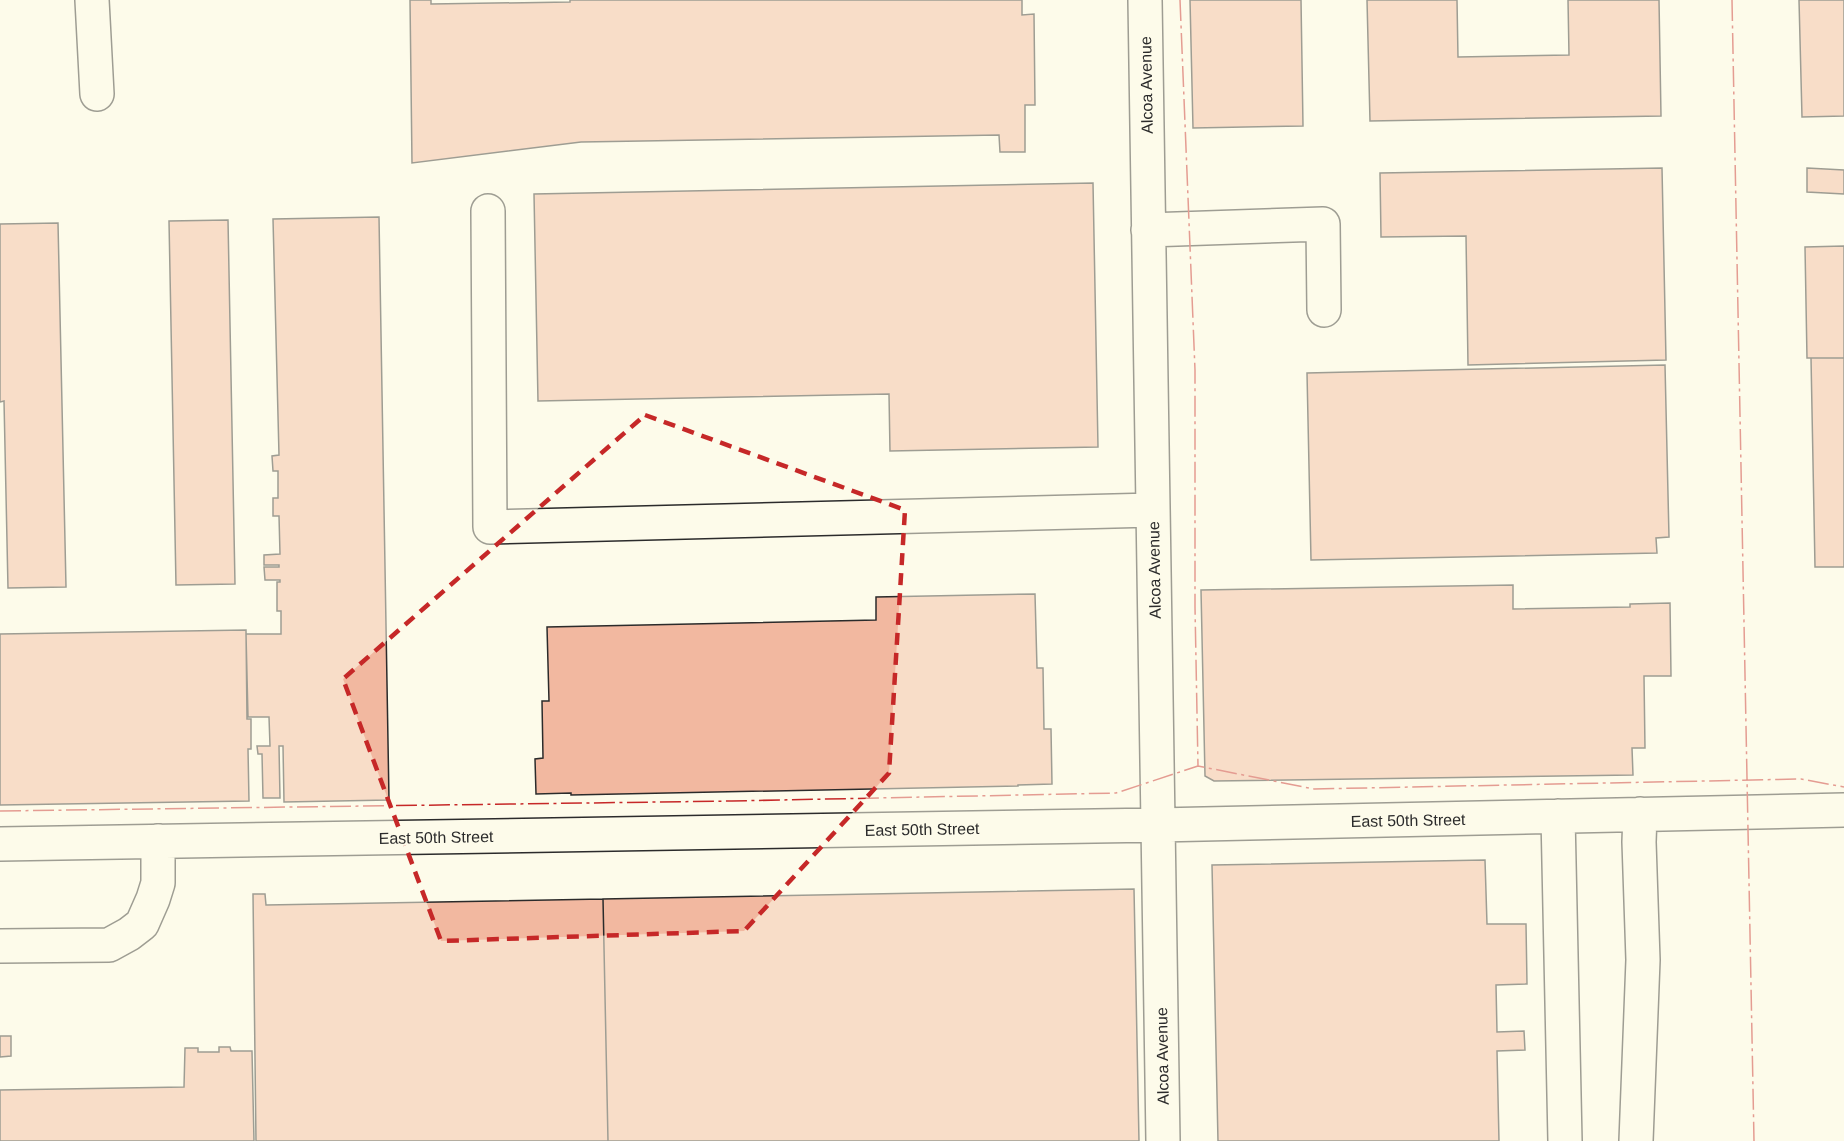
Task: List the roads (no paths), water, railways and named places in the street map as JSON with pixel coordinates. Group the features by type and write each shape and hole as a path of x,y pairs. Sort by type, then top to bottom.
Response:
{"street":[{"path":"92,0 97,94"},
{"name":"Alcoa Avenue","path":"1145,0 1163,1141"},
{"path":"488,211 490,527 1153,510"},
{"path":"1148,231 1323,224 1324,310"},
{"name":"East 50th Street","path":"0,844 1158,825 1844,810"},
{"path":"1636,1141 1643,960 1640,814"},
{"path":"1558,816 1565,1141"},
{"path":"0,946 109,945 129,934 142,924 158,883 158,841"}]}
